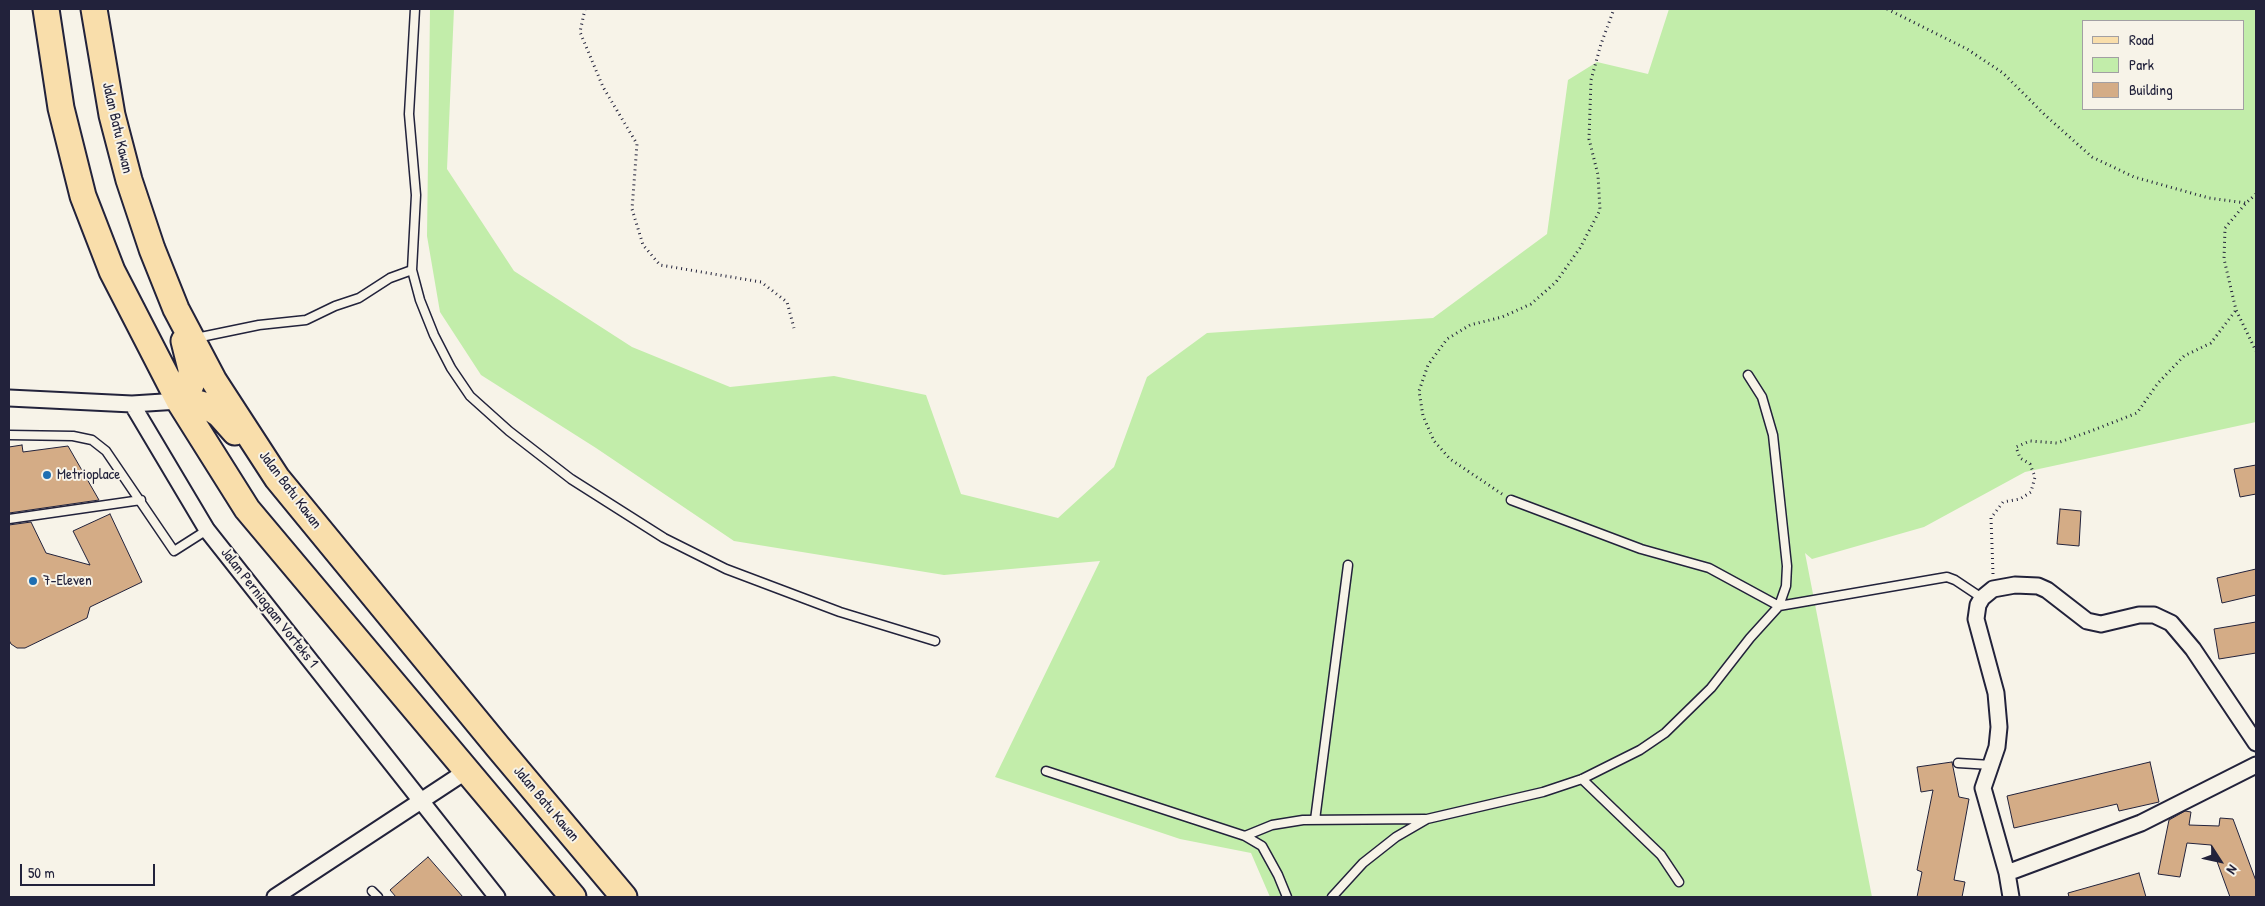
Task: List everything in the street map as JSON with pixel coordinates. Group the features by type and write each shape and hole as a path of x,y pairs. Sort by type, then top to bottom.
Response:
{"main road":[{"path":"46,9 61,108 84,196 112,271 179,401 247,509 573,897"},
{"name":"Jalan Batu Kawan","path":"94,9 112,115 129,180 152,249 176,309 214,381 277,478 498,748 624,897"},
{"path":"176,309 190,370 191,385 187,394 179,401"},
{"path":"179,401 194,402 207,406 219,414 277,478"}],"street":[{"path":"9,398 132,404 179,401"},
{"name":"Jalan Perniagaan Vorteks 1","path":"132,404 207,530 497,897"},
{"path":"2011,897 2007,873 1984,793 1984,783 1997,747 1999,727 1996,693 1976,619 1978,605 1988,593 2015,585 2038,586 2047,590 2087,621 2101,624 2139,615 2154,615 2171,623 2193,650 2256,743"},
{"path":"2007,873 2141,822 2256,765"},
{"path":"283,895 468,770"}],"lane":[{"path":"415,9 409,114 416,195 412,270 420,300 434,335 451,368 470,396 509,431 571,479 664,538 726,569 840,612 936,641"},
{"path":"192,338 260,325 306,320 335,306 359,298 390,278 412,270"},
{"path":"1244,836 1272,825 1315,820 1426,819 1543,792 1582,779 1640,750 1665,733 1711,688 1750,638 1780,606 1786,586 1787,566 1772,435 1762,397 1748,375"},
{"path":"9,434 74,436 92,440 106,451 174,551 207,530"},
{"path":"9,519 141,500"},
{"path":"1510,500 1641,549 1709,568 1780,606 1947,577 1988,593"},
{"path":"1315,820 1348,565"},
{"path":"1958,763 1991,765"},
{"path":"1046,771 1244,836 1262,846 1287,897"},
{"path":"1582,779 1661,855 1679,882"},
{"path":"1332,897 1363,863 1396,837 1426,819"},
{"path":"372,890 378,897"}],"path":[{"path":"585,9 580,32 603,87 636,144 632,209 644,245 660,265 761,282 786,302 794,328"},
{"path":"1510,500 1450,459 1434,441 1424,416 1418,391 1428,365 1448,339 1470,326 1502,317 1531,304 1556,282 1580,248 1600,210 1598,175 1589,139 1591,80 1601,44 1614,9"},
{"path":"1888,9 1967,49 2003,73 2046,116 2092,157 2134,177 2208,198 2246,203"},
{"path":"2256,194 2225,228 2224,259 2236,310 2256,350"},
{"path":"1988,593 1991,518 2003,502 2020,499 2031,492 2035,477 2030,464 2020,458 2016,447 2030,441 2056,443 2091,432 2137,413 2158,383 2184,356 2211,343 2236,310"}],"green space":[{"path":"430,9 454,9 447,169 514,271 632,347 730,387 834,376 926,395 961,494 1058,518 1114,467 1147,377 1207,333 1433,318 1547,234 1568,80 1597,62 1648,74 1669,9 2256,9 2256,422 2025,472 1924,527 1812,559 1805,553 1872,897 1270,897 1251,853 1180,839 995,777 1100,561 944,575 734,541 596,448 481,375 440,312 427,236"}],"building":[{"name":"Metrioplace","path":"22,445 23,452 68,446 99,500 9,513 9,447"},
{"path":"2256,465 2256,494 2240,497 2234,469"},
{"path":"2060,509 2081,511 2079,546 2057,544"},
{"path":"110,514 142,582 90,607 87,618 25,648 17,648 11,644 9,640 9,525 31,522 46,553 90,565 73,531"},
{"path":"2256,569 2256,595 2222,603 2217,578"},
{"path":"2256,622 2256,653 2219,659 2214,629"},
{"path":"1952,762 1959,797 1969,799 1954,880 1965,882 1962,897 1917,897 1922,872 1917,870 1933,790 1921,792 1917,767"},
{"path":"2150,762 2159,802 2119,811 2117,804 2014,828 2007,796"},
{"path":"2185,811 2191,812 2189,825 2219,826 2220,818 2233,819 2256,881 2256,897 2230,897 2211,845 2187,843 2180,877 2158,874 2169,820"},
{"path":"428,857 463,897 396,897 390,890"},
{"path":"2139,873 2146,897 2069,897 2068,893"}],"place":[{"name":"Metrioplace","path":"47,475"},
{"name":"7-Eleven","path":"33,581"}]}
